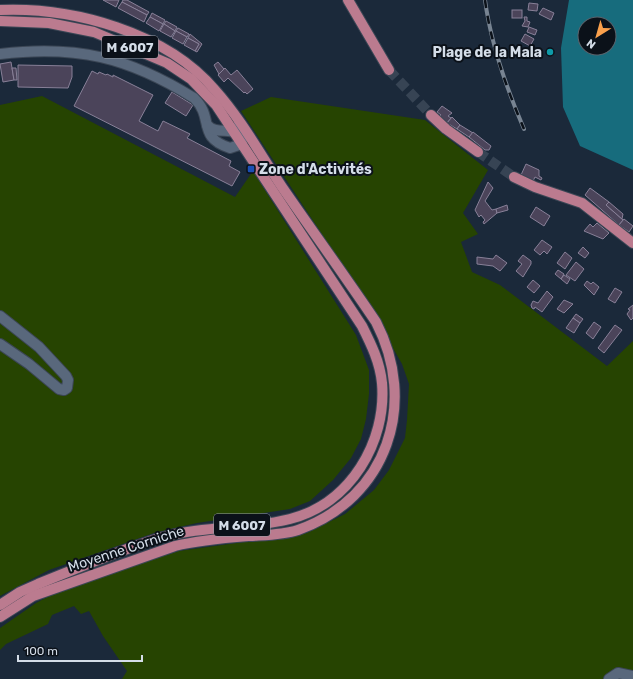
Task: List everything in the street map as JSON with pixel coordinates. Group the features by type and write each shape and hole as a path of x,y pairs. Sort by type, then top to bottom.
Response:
{"main road":[{"path":"348,0 389,70"},
{"name":"M 6007","path":"0,10 31,10 86,18 145,40 174,54 195,70 214,89 236,126 242,140"},
{"name":"M 6007","path":"0,21 50,23 75,27 94,32 142,51 191,79 255,147"},
{"path":"431,115 446,130 478,152"},
{"name":"Moyenne Corniche","path":"0,605 20,592 38,584 152,540 190,531 291,519 321,507 346,486 365,460 374,443 381,413 382,398 382,382 375,354 358,321 242,140"},
{"name":"Moyenne Corniche","path":"0,617 34,596 159,550 191,542 265,535 296,530 329,515 356,494 367,481 385,448 392,427 396,398 392,363 384,338 376,322 255,147"},
{"path":"514,177 535,187 582,203 633,243"}],"street":[{"path":"0,54 49,50 73,51 121,63 166,81 194,98 201,104 210,136 218,143 230,148 242,140 255,147"},
{"path":"207,125 219,132 236,126"},
{"path":"0,316 39,347 66,376 68,380 67,388 64,390 59,389 29,364 0,344"},
{"path":"609,679 618,673 633,676"}],"green space":[{"path":"42,96 235,197 253,171 356,335 369,370 369,394 366,419 361,439 351,458 333,480 310,501 290,509 197,523 154,533 49,570 0,596 0,105"},
{"path":"271,97 425,120 488,170 463,213 478,234 461,242 472,272 500,285 607,366 633,341 633,679 122,679 127,671 103,636 89,611 81,614 74,606 52,615 48,624 6,644 0,650 0,628 36,603 59,591 179,551 307,533 345,514 374,490 389,470 405,438 409,384 402,364 369,306 241,111"}],"water":[{"path":"569,0 633,0 633,170 580,146 563,107 561,48"}],"building":[{"path":"103,0 119,0 116,7"},
{"path":"123,0 127,0 149,12 147,15 122,2"},
{"path":"122,2 147,15 144,22 118,8"},
{"path":"529,3 538,4 537,11 528,10"},
{"path":"543,8 554,13 551,20 539,14"},
{"path":"512,10 522,10 522,18 512,18"},
{"path":"152,13 165,20 163,24 150,17"},
{"path":"150,17 163,24 159,31 146,23"},
{"path":"524,17 527,17 527,21 530,22 528,27 522,26 525,21"},
{"path":"166,21 177,27 175,31 164,24"},
{"path":"164,24 175,31 171,37 160,31"},
{"path":"529,27 537,30 535,35 527,32"},
{"path":"178,28 189,34 187,37 176,31"},
{"path":"176,31 187,37 183,44 172,38"},
{"path":"190,34 202,44 197,52 195,51 199,44 188,38"},
{"path":"525,34 534,39 530,46 521,41"},
{"path":"188,38 199,44 195,51 184,45"},
{"path":"11,62 14,80 3,82 0,64"},
{"path":"218,62 224,69 219,74 214,65"},
{"path":"18,65 72,66 72,77 68,88 18,87"},
{"path":"12,68 16,68 17,80 14,80"},
{"path":"225,68 231,75 237,70 253,89 247,94 228,78 224,82 218,75"},
{"path":"92,71 98,74 99,72 106,75 107,74 113,77 113,75 153,95 139,121 158,131 163,121 190,134 187,138 231,161 229,166 240,172 232,186 74,106"},
{"path":"172,92 193,105 186,116 165,103"},
{"path":"442,106 452,113 448,116 451,118 447,123 439,117 441,115 437,112"},
{"path":"452,117 460,125 457,129 447,123"},
{"path":"460,125 473,133 469,137 457,129"},
{"path":"473,132 491,146 489,150 485,150 469,137"},
{"path":"526,164 539,170 539,176 542,178 541,180 535,177 533,181 521,175"},
{"path":"488,182 493,188 485,201 492,210 496,209 497,213 484,224 483,222 485,220 481,215 479,217 475,210"},
{"path":"590,188 609,202 606,205 623,220 619,225 585,195"},
{"path":"609,202 623,214 622,219 606,205"},
{"path":"507,205 508,210 497,213 496,209"},
{"path":"536,207 550,216 544,226 530,217"},
{"path":"624,219 633,226 629,232 619,225"},
{"path":"597,223 609,233 603,239 584,231 590,224 593,227"},
{"path":"542,240 552,247 547,254 544,251 540,255 534,250"},
{"path":"583,247 589,253 585,258 578,253"},
{"path":"565,252 572,258 565,269 557,263"},
{"path":"496,255 507,263 500,271 493,266 477,264 477,257 493,259"},
{"path":"523,255 531,261 531,264 523,277 516,271 522,264 518,261"},
{"path":"576,262 584,269 575,281 566,275"},
{"path":"558,270 564,274 561,279 555,274"},
{"path":"564,275 570,279 567,284 561,279"},
{"path":"533,280 540,286 534,293 527,287"},
{"path":"587,281 591,284 593,282 599,287 594,295 584,285"},
{"path":"615,288 622,292 615,303 608,299"},
{"path":"547,291 553,297 542,312 535,307 534,309 532,308 531,305 533,301 538,303"},
{"path":"564,300 573,304 564,313 557,309"},
{"path":"633,305 633,318 631,320 627,314 630,310 628,309"},
{"path":"576,314 583,319 580,323 573,318"},
{"path":"573,318 580,323 574,333 566,328"},
{"path":"594,322 601,327 593,339 586,333"},
{"path":"615,325 622,330 604,353 598,348"}],"tunnel":[{"path":"389,70 431,115"},
{"path":"478,152 514,177"}],"railway":[{"path":"485,0 495,50 524,129"}],"place":[{"name":"Plage de la Mala","path":"550,52"},
{"name":"Zone d'Activités","path":"251,169"}]}
